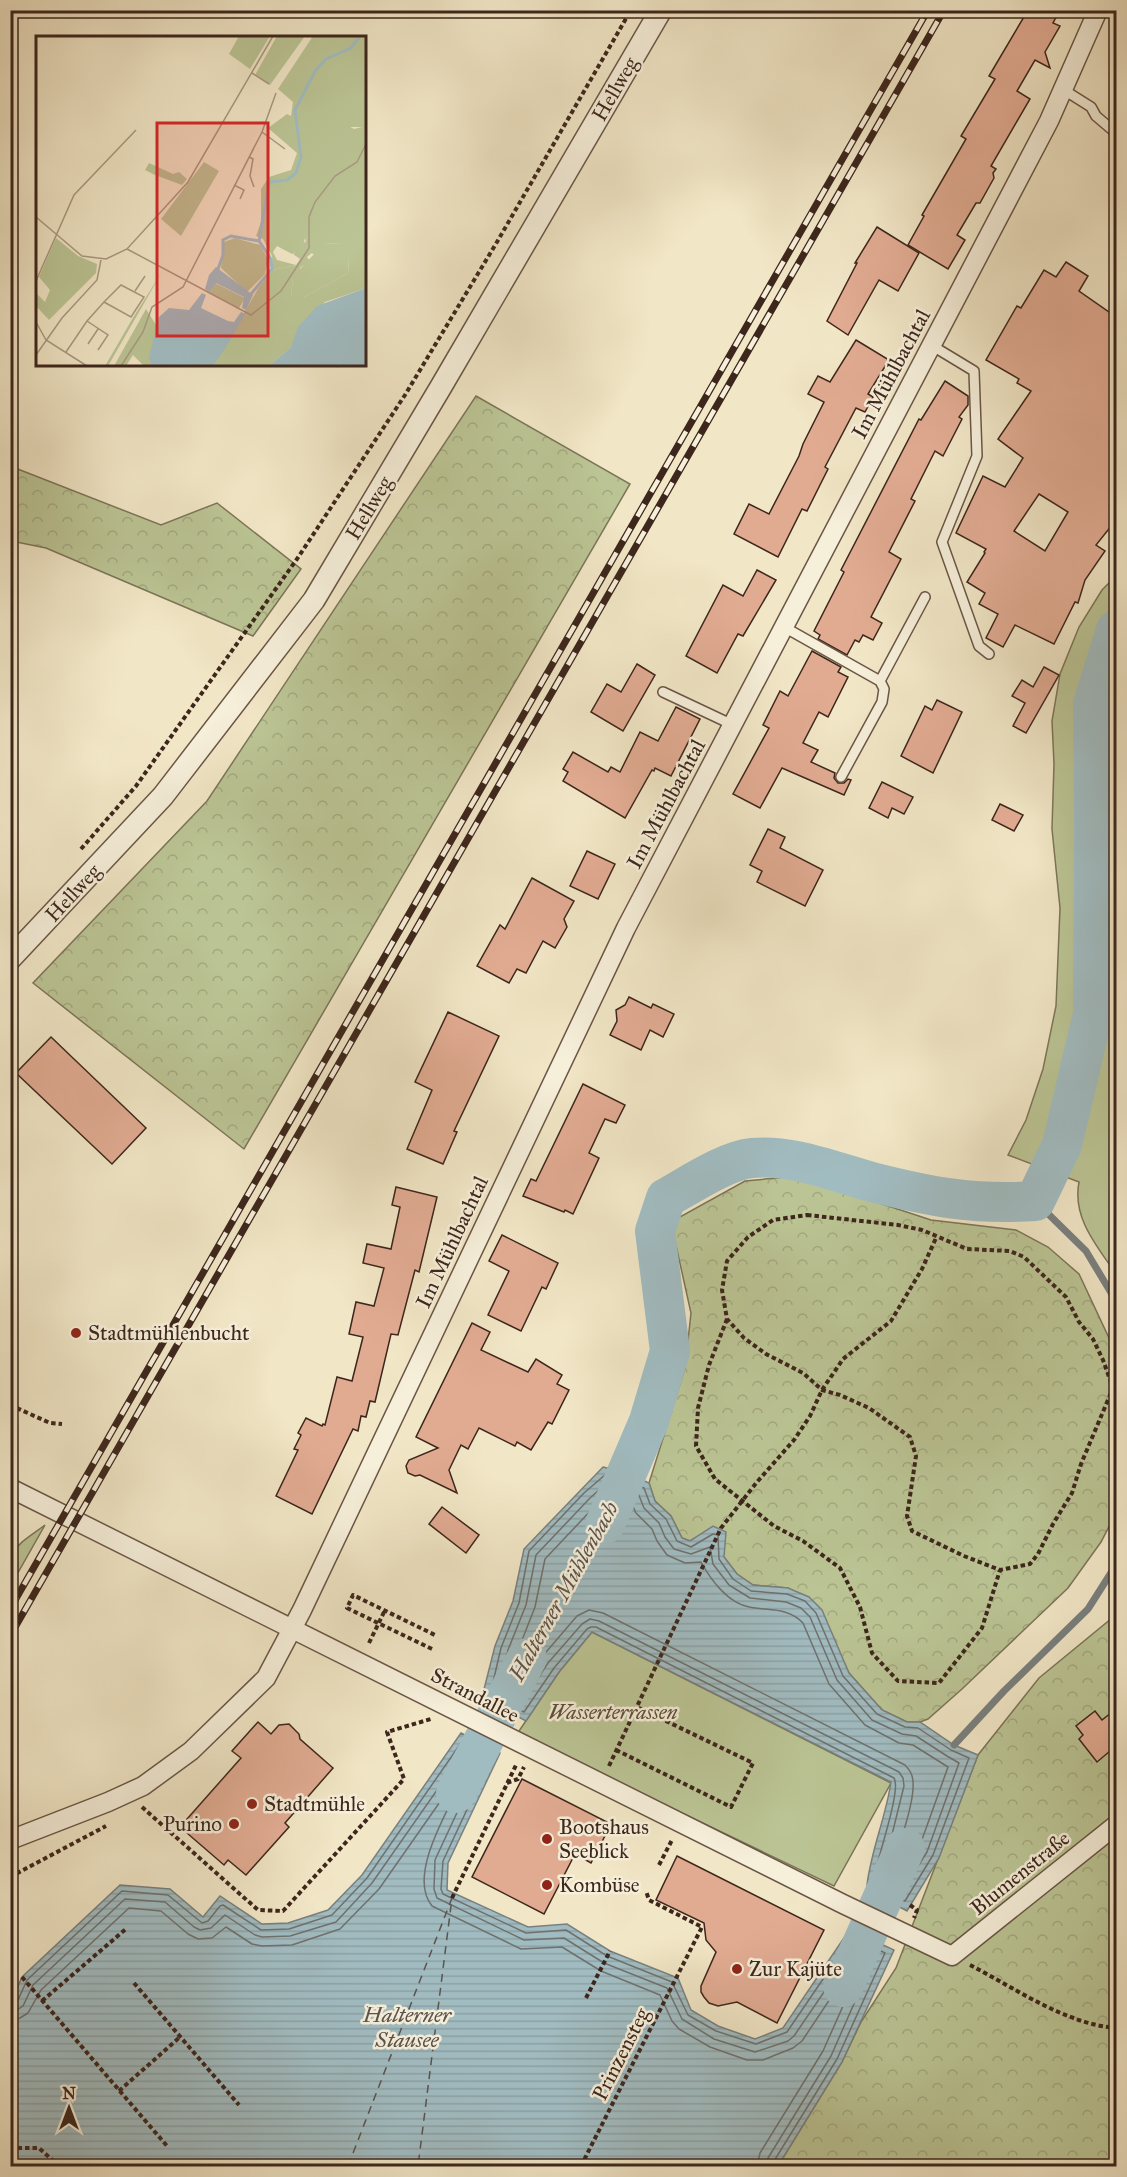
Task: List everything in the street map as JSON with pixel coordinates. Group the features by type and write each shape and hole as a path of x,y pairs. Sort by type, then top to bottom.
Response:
{"street":[{"name":"Hellweg","path":"10,959 163,796 314,600 661,10"},
{"name":"Im Mühlbachtal","path":"10,1840 108,1802 142,1786 191,1751 266,1678 292,1629 626,928 1064,90 1098,10"},
{"name":"Strandallee","path":"10,1488 843,1904 952,1956"},
{"name":"Blumenstraße","path":"952,1956 1116,1825"}],"lane":[{"path":"1064,90 1091,107 1096,116 1116,133"},
{"path":"931,345 974,371 977,456 942,542 980,646 989,654"},
{"path":"880,681 926,597"},
{"path":"784,627 880,681 884,689 882,702 841,777"},
{"path":"663,692 733,725"}],"path":[{"path":"73,857 136,786 297,559 405,395 497,242 631,10"},
{"path":"727,1319 744,1338 766,1354 803,1373 822,1390 869,1408 910,1437 916,1456 907,1516 912,1531 1000,1570 1030,1564 1072,1493 1081,1464 1113,1388 1093,1339 1079,1322 1066,1297 1024,1257 1010,1251 967,1249 922,1230 898,1225 807,1215 773,1220 748,1237 727,1261 722,1290 727,1319 709,1365 698,1408 696,1446 715,1479 774,1526 803,1541 840,1568 860,1607 872,1653 898,1681 939,1683 982,1628 1000,1570"},
{"path":"600,1783 721,1528 741,1501 794,1440 810,1416 822,1390 843,1359 891,1321 922,1269 936,1237"},
{"path":"10,1405 50,1423 62,1425"},
{"path":"432,1649 347,1608 353,1595 437,1636"},
{"path":"369,1643 385,1610"},
{"path":"616,1750 730,1806 753,1763 637,1707"},
{"path":"142,1807 258,1910 283,1911 404,1779 388,1731 435,1718"},
{"path":"452,1898 517,1763"},
{"path":"659,1865 681,1823"},
{"path":"10,1877 99,1830"},
{"name":"Prinzensteg","path":"581,2166 702,1927 649,1900 646,1891"},
{"path":"910,1905 917,1910"},
{"path":"42,2001 127,1928"},
{"path":"586,1998 610,1951"},
{"path":"952,1956 1059,2013 1083,2022 1116,2028"},
{"path":"22,1977 167,2146"},
{"path":"134,1983 239,2105"},
{"path":"119,2091 180,2037"},
{"path":"10,2089 13,2098 10,2110"},
{"path":"10,2148 39,2148 59,2166"}],"green space":[{"path":"476,396 630,484 244,1149 33,983 207,801"},
{"path":"10,466 161,525 217,503 301,569 253,636 46,548 11,541"},
{"path":"1116,576 1116,1274 1094,1242 1083,1220 1079,1208 1079,1182 1008,1155 1026,1120 1043,1069 1056,1006 1060,908 1052,829 1054,764 1052,721 1060,674 1079,627 1102,590"},
{"path":"797,1176 931,1220 1016,1230 1048,1247 1079,1274 1116,1353 1116,1513 1101,1542 1068,1588 962,1689 928,1719 920,1722 907,1722 882,1710 849,1673 838,1650 788,1588 753,1585 737,1574 724,1557 698,1537 690,1541 682,1538 671,1516 655,1501 649,1483 685,1368 691,1313 673,1232 678,1218 745,1181"},
{"path":"45,1525 11,1585 12,1562 16,1549 26,1538"},
{"path":"1116,1611 1116,2166 778,2166 842,2062 861,2022 896,1968 978,1755 1039,1678 1112,1618"},
{"name":"Wasserterrassen","path":"592,1632 891,1783 834,1886 517,1734 559,1672"}],"water":[{"path":"603,1467 627,1473 649,1483 655,1501 671,1516 682,1538 690,1541 713,1526 726,1532 724,1557 737,1574 753,1585 788,1588 809,1597 822,1610 849,1673 882,1710 907,1722 920,1722 954,1745 978,1755 939,1858 907,1911 875,1894 877,1890 867,1885 891,1782 592,1632 559,1672 526,1721 482,1697 495,1646 513,1601 524,1549"},
{"name":"Halterner Stausee","path":"461,1733 500,1753 448,1863 447,1890 528,1927 567,1924 610,1951 678,1978 691,2010 718,2026 755,2039 783,2028 850,1929 894,1950 842,2062 778,2166 11,2166 11,2002 22,1977 120,1885 170,1889 203,1917 220,1896 262,1924 288,1923 328,1910 362,1875"}],"building":[{"path":"1028,10 1060,10 1053,23 1060,26 1045,52 1050,68 1035,60 1017,91 1030,99 991,166 996,169 993,173 994,178 980,203 976,203 957,235 965,240 948,269 908,245 924,216 922,215 966,139 961,136 995,79 989,76"},
{"path":"877,227 919,253 898,291 879,280 848,335 827,321 857,263 855,263"},
{"path":"1066,262 1088,276 1079,291 1116,317 1116,520 1096,545 1105,551 1085,580 1078,603 1075,602 1054,644 1015,625 1003,647 986,638 998,614 979,604 985,593 967,582 986,549 956,533 983,476 1005,487 1023,458 998,439 1031,391 1017,383 1019,379 986,360 1017,306 1021,308 1044,270 1056,277","holes":["1039,494 1068,512 1045,551 1014,531"]},
{"path":"856,340 889,360 868,394 873,397 865,412 856,408 825,467 828,469 807,511 802,509 778,557 734,534 749,504 769,514 824,402 808,394 818,376 830,382"},
{"path":"945,381 968,396 968,405 959,417 962,419 943,456 935,451 911,499 915,501 889,552 901,559 871,617 882,623 873,640 863,635 859,642 855,640 847,655 818,639 820,635 814,631 844,572 841,570 919,419 921,420"},
{"path":"757,570 776,580 743,636 738,634 717,673 686,656 723,585 743,596"},
{"path":"812,651 841,667 838,672 848,677 828,717 819,712 803,743 818,750 811,762 835,773 834,778 838,783 851,780 844,795 782,768 760,808 733,794 769,728 763,725 780,691 788,696"},
{"path":"637,664 655,675 623,731 591,712 607,684 621,692"},
{"path":"1044,667 1059,675 1026,733 1013,726 1025,703 1012,696 1022,680 1033,687"},
{"path":"937,700 962,712 933,773 901,756 925,706 932,710"},
{"path":"676,707 700,719 671,776 655,768 654,771 652,770 625,818 563,781 568,772 563,769 573,752 608,772 611,767 620,772 640,732 658,741"},
{"path":"882,782 913,797 904,814 892,808 888,818 869,808"},
{"path":"1000,804 1023,815 1014,831 992,820"},
{"path":"768,829 785,837 780,848 823,870 805,906 757,882 762,871 750,865"},
{"path":"587,851 615,864 598,899 570,886"},
{"path":"532,878 574,901 564,919 567,927 555,948 543,941 526,973 517,969 509,983 477,966 500,925 505,929"},
{"path":"629,997 651,1008 653,1004 674,1014 663,1037 650,1030 641,1050 610,1035 617,1021 616,1010 625,1005"},
{"path":"448,1012 499,1036 454,1131 457,1132 443,1164 407,1149 432,1090 415,1082"},
{"path":"51,1037 146,1128 112,1164 16,1073"},
{"path":"583,1084 625,1105 616,1123 605,1119 589,1153 599,1158 573,1214 523,1196 531,1179 536,1181"},
{"path":"396,1187 437,1197 419,1272 415,1270 398,1335 391,1334 375,1402 370,1401 366,1417 361,1416 358,1431 353,1429 312,1514 276,1496 298,1450 294,1449 301,1435 298,1433 306,1418 322,1426 325,1425 337,1377 352,1381 363,1337 349,1334 356,1302 374,1306 384,1268 363,1263 367,1244 391,1249 400,1207 392,1205"},
{"path":"502,1235 558,1263 546,1289 542,1287 521,1331 488,1315 509,1271 489,1261"},
{"path":"472,1323 490,1332 481,1350 528,1372 536,1359 562,1375 557,1384 569,1390 552,1424 548,1422 531,1450 517,1442 515,1446 479,1428 468,1449 461,1445 449,1470 457,1493 420,1475 415,1476 408,1473 406,1466 409,1460 438,1448 416,1437"},
{"path":"442,1507 479,1535 466,1553 429,1524"},
{"path":"1116,1709 1116,1746 1097,1762 1079,1739 1083,1735 1076,1726 1095,1711 1102,1720"},
{"name":"Stadtmühle","path":"258,1722 271,1734 279,1725 289,1724 299,1734 300,1739 333,1768 285,1823 289,1827 246,1875 228,1860 224,1865 180,1827 241,1758 232,1751"},
{"name":"Bootshaus Seeblick","path":"522,1779 611,1824 591,1863 575,1854 544,1914 472,1877"},
{"path":"677,1856 824,1930 777,2023 737,2002 718,2006 709,2003 701,1992 701,1986 716,1952 706,1940 704,1923 656,1900"}],"waterway":[{"name":"Halterner Mühlenbach","path":"605,1524 649,1421 670,1351 655,1231 666,1198 731,1163 767,1157 798,1161 933,1196 992,1202 1035,1201 1062,1145 1093,1014 1093,704 1116,630"},
{"name":"Halterner Mühlenbach","path":"1035,1201 1086,1251 1116,1301"},
{"name":"Halterner Mühlenbach","path":"954,1745 1004,1691 1088,1609 1116,1565"},
{"name":"Halterner Mühlenbach","path":"456,1793 527,1658"},
{"path":"843,1987 905,1848"}],"ferry route":[{"path":"348,2166 452,1898 418,2166"}],"railway":[{"path":"10,1609 928,10"},
{"path":"10,1636 944,10"}],"place":[{"name":"Stadtmühlenbucht","path":"76,1333"},
{"name":"Stadtmühle","path":"252,1804"},
{"name":"Purino","path":"234,1824"},
{"name":"Bootshaus Seeblick","path":"547,1839"},
{"name":"Kombüse","path":"547,1885"},
{"name":"Zur Kajüte","path":"737,1969"}]}
